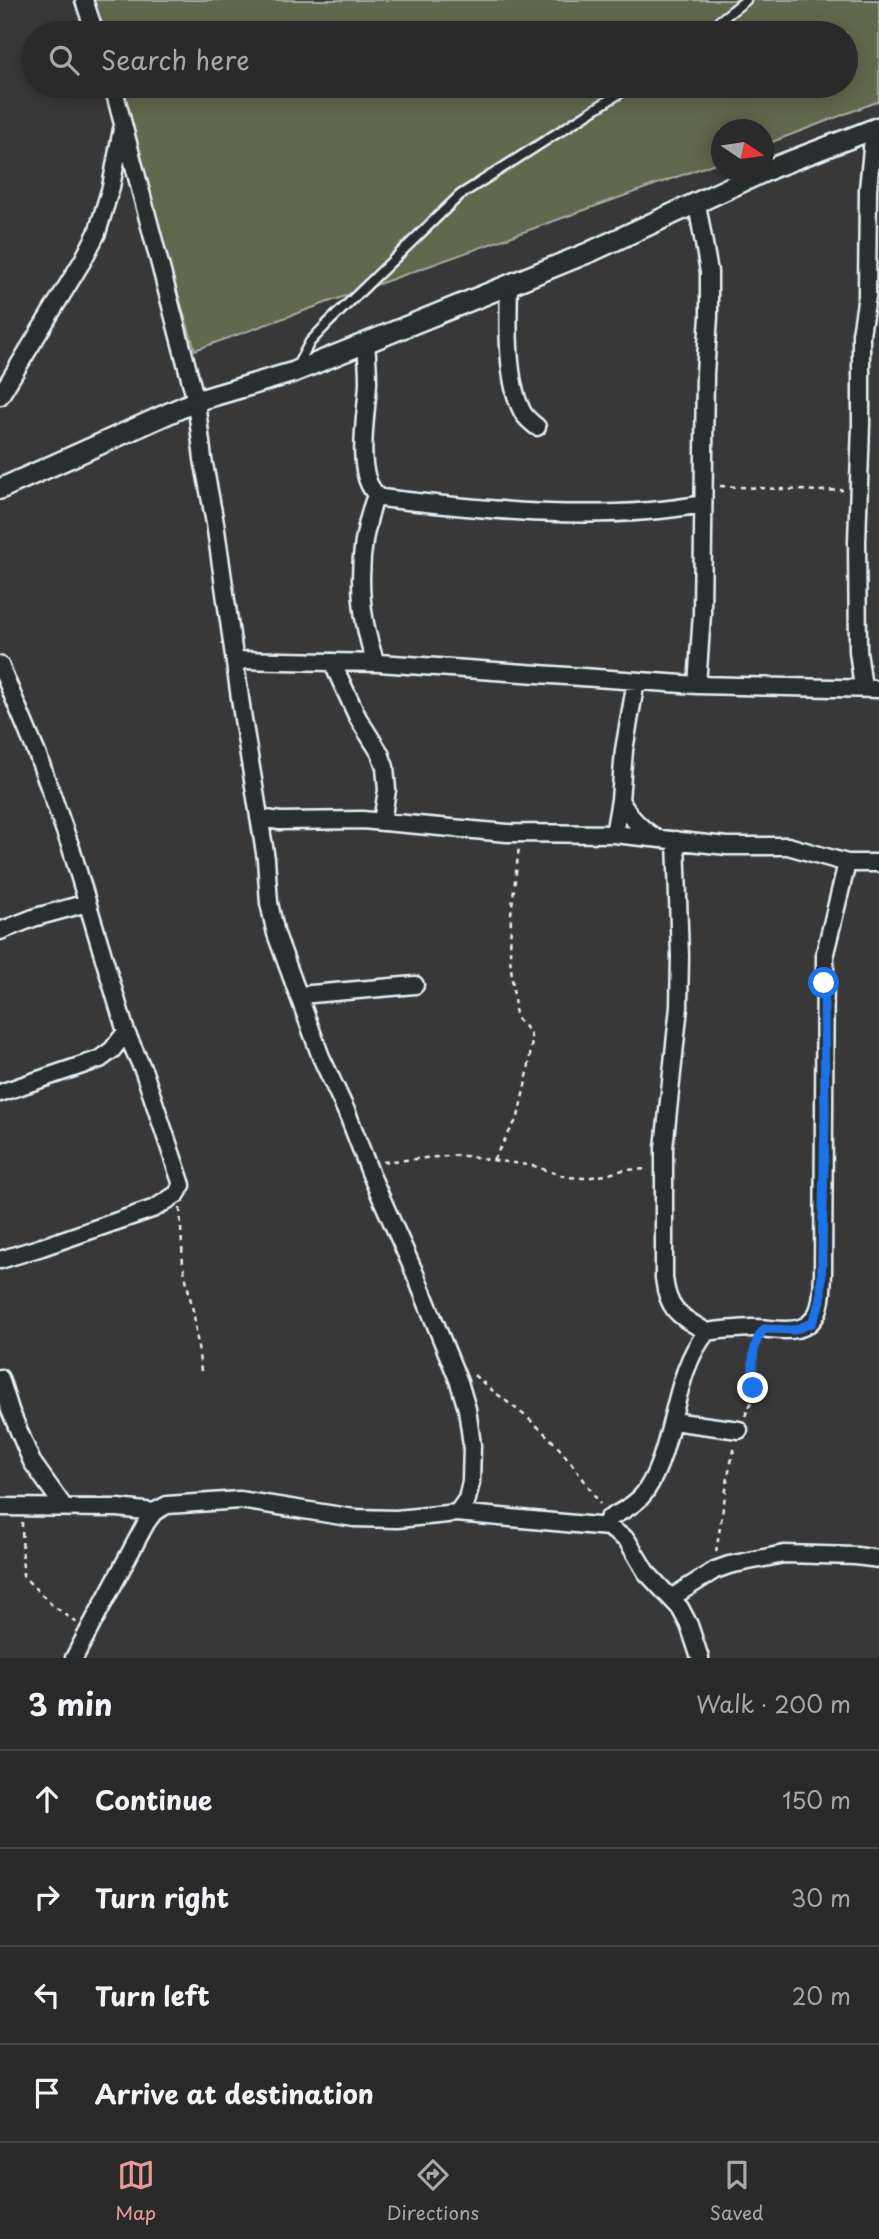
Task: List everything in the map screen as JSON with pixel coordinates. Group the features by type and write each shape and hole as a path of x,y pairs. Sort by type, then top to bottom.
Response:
{"street":[{"path":"84,0 91,21"},
{"path":"116,98 197,401 203,459 266,859 269,903 276,934 321,1057 460,1382 472,1445 471,1482 467,1499 457,1513"},
{"path":"0,396 97,233 111,187 123,123"},
{"path":"0,489 197,401 294,372 509,286 697,204 772,168 876,128 868,189 867,296 861,334 857,542 858,650 871,689 697,685 463,667 236,660"},
{"path":"697,204 709,272 702,504 702,614 697,685"},
{"path":"509,286 512,378 522,412 537,427"},
{"path":"366,342 368,380 364,456 372,491 381,498 549,514 672,510 702,504"},
{"path":"376,495 367,517 364,536 361,606 376,663"},
{"path":"332,662 385,767 387,790 383,822"},
{"path":"0,665 38,756 71,849 126,1032 144,1072 182,1185 169,1201 155,1208 1,1255"},
{"path":"614,834 636,681"},
{"path":"620,800 636,823 655,838"},
{"path":"259,818 280,821 383,822 520,833 614,834 727,846 788,846 847,863 879,863"},
{"path":"676,840 679,1007 668,1094 664,1168 666,1296 674,1310 707,1332 753,1328 794,1330 812,1323 821,1301 825,953 847,863"},
{"path":"0,931 36,917 87,903"},
{"path":"300,995 415,985"},
{"path":"0,1093 100,1059 112,1050 126,1032"},
{"path":"608,1519 628,1507 646,1491 656,1471 696,1346 707,1332"},
{"path":"0,1378 32,1462 64,1507"},
{"path":"672,1421 739,1430"},
{"path":"74,1658 154,1512 167,1505 240,1500 354,1518 397,1519 457,1513 608,1527 627,1539 646,1572 671,1598 689,1625 700,1658"},
{"path":"0,1507 118,1508 154,1512"},
{"path":"671,1598 715,1570 784,1554 879,1559"}],"lane":[{"path":"719,21 746,0"},
{"path":"294,372 310,342 460,195 612,98"}],"path":[{"path":"703,486 819,491 859,488"},
{"path":"493,1160 518,1117 532,1040 516,1017 510,957 520,833"},
{"path":"366,1163 458,1155 534,1166 566,1177 584,1178 623,1170 664,1168"},
{"path":"179,1191 183,1265 194,1315 201,1371"},
{"path":"715,1570 716,1539 729,1471 739,1430 751,1403 754,1350 764,1329"},
{"path":"450,1361 472,1373 545,1435 581,1475 608,1519"},
{"path":"22,1507 23,1576 51,1604 89,1631"}],"green space":[{"path":"90,0 879,0 879,101 774,141 774,119 711,119 711,165 195,350 119,98 858,98 858,21 96,21"}],"route":[{"path":"753,1388 754,1350 764,1329 794,1330 812,1323 821,1301 825,1119 824,983"}]}
